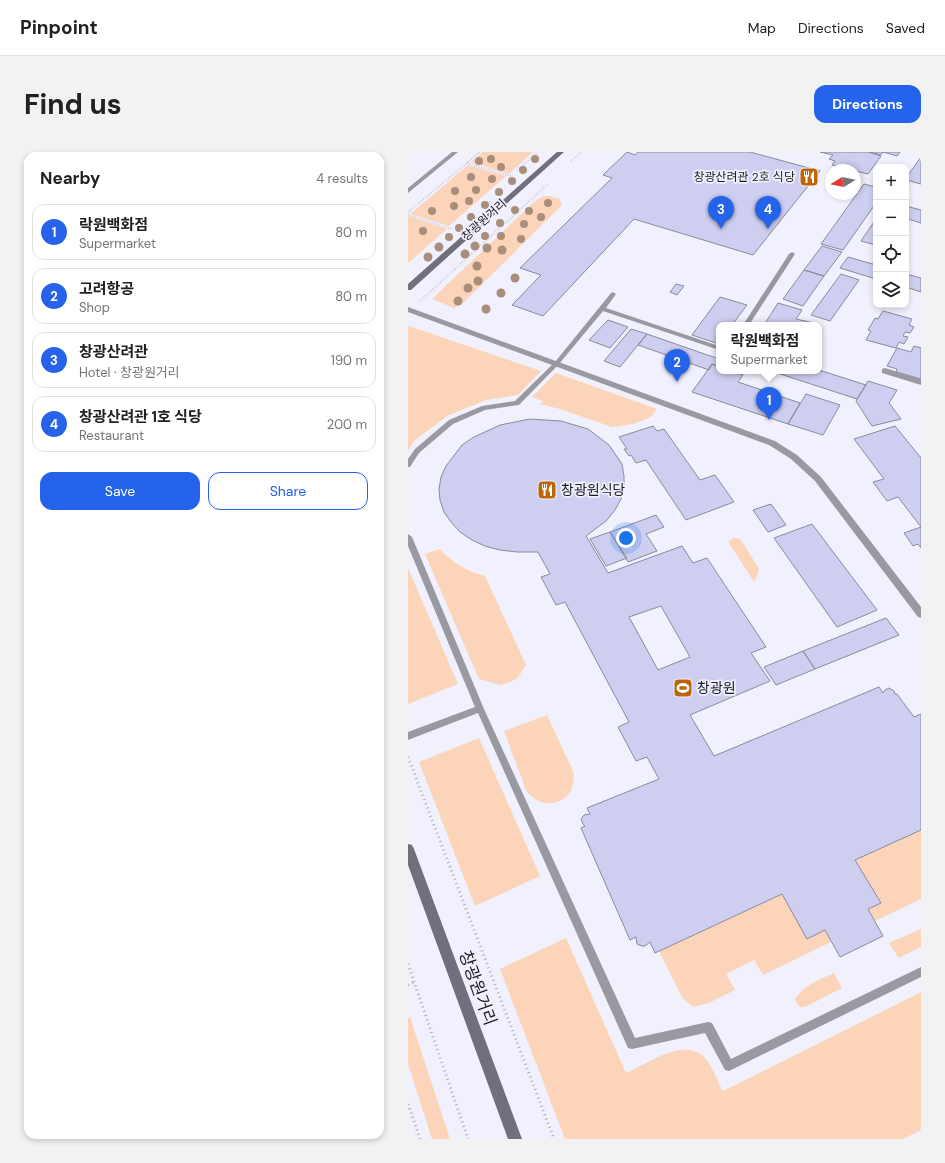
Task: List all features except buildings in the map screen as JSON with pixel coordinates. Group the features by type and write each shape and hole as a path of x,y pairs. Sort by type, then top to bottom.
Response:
{"main road":[{"name":"창광원거리","path":"408,288 561,152"},
{"name":"창광원거리","path":"408,849 515,1139"}],"street":[{"path":"409,310 772,443 794,457 818,479 921,614"},
{"path":"885,371 921,382"}],"lane":[{"path":"408,191 455,152"},
{"path":"748,322 792,254"},
{"path":"408,465 417,451 451,422 484,408 517,403 557,363 613,294"},
{"path":"602,309 716,347"},
{"path":"408,537 480,709 632,1044 708,1027 729,1066 921,972"},
{"path":"408,736 480,709"}],"path":[{"path":"408,214 480,152"},
{"path":"567,166 581,152"},
{"path":"467,163 511,176"},
{"path":"409,310 550,182"},
{"path":"408,214 452,229"},
{"path":"408,757 554,1139"},
{"path":"408,964 468,1139"},
{"path":"408,985 414,982"},
{"path":"408,1104 420,1139"}],"shaded area":[{"path":"483,152 533,152 509,174 471,162"},
{"path":"468,165 506,176 449,226 410,214"},
{"path":"544,196 559,199 562,205 461,305 454,308 432,299 535,201"},
{"path":"408,216 447,229 408,263"},
{"path":"408,326 541,371 518,395 486,400 447,416 414,441 408,451"},
{"path":"556,373 657,409 651,417 633,424 612,427 560,409 540,404 543,401 532,397"},
{"path":"734,538 740,539 758,567 759,570 754,582 729,543 729,541"},
{"path":"440,549 460,566 485,576 526,665 517,679 501,685 479,679 425,554"},
{"path":"408,568 458,684 408,704"},
{"path":"547,715 573,771 571,791 558,802 550,803 541,802 533,798 526,790 504,731"},
{"path":"479,738 540,876 475,906 419,762"},
{"path":"921,830 921,899 875,921 868,909 880,903 855,860"},
{"path":"782,894 825,930 831,942 763,975 754,960 726,974 735,990 709,1003 693,1007 683,999 659,951"},
{"path":"921,929 921,947 899,958 889,943"},
{"path":"566,938 626,1073 655,1058 677,1051 687,1050 697,1052 705,1058 723,1091 921,992 921,1130 903,1139 565,1139 500,969"},
{"path":"834,973 842,988 805,1007 800,1007 797,1004 795,999 802,990 812,983"},
{"path":"410,1017 450,1139 432,1139 408,1064 408,1018"}],"place":[{"name":"창광산려관 2호 식당","path":"809,177"},
{"name":"창광산려관","path":"721,229"},
{"name":"창광산려관 1호 식당","path":"768,229"},
{"name":"고려항공","path":"677,382"},
{"name":"락원백화점","path":"769,420"},
{"name":"창광원식당","path":"547,490"},
{"name":"창광원","path":"683,688"}]}
